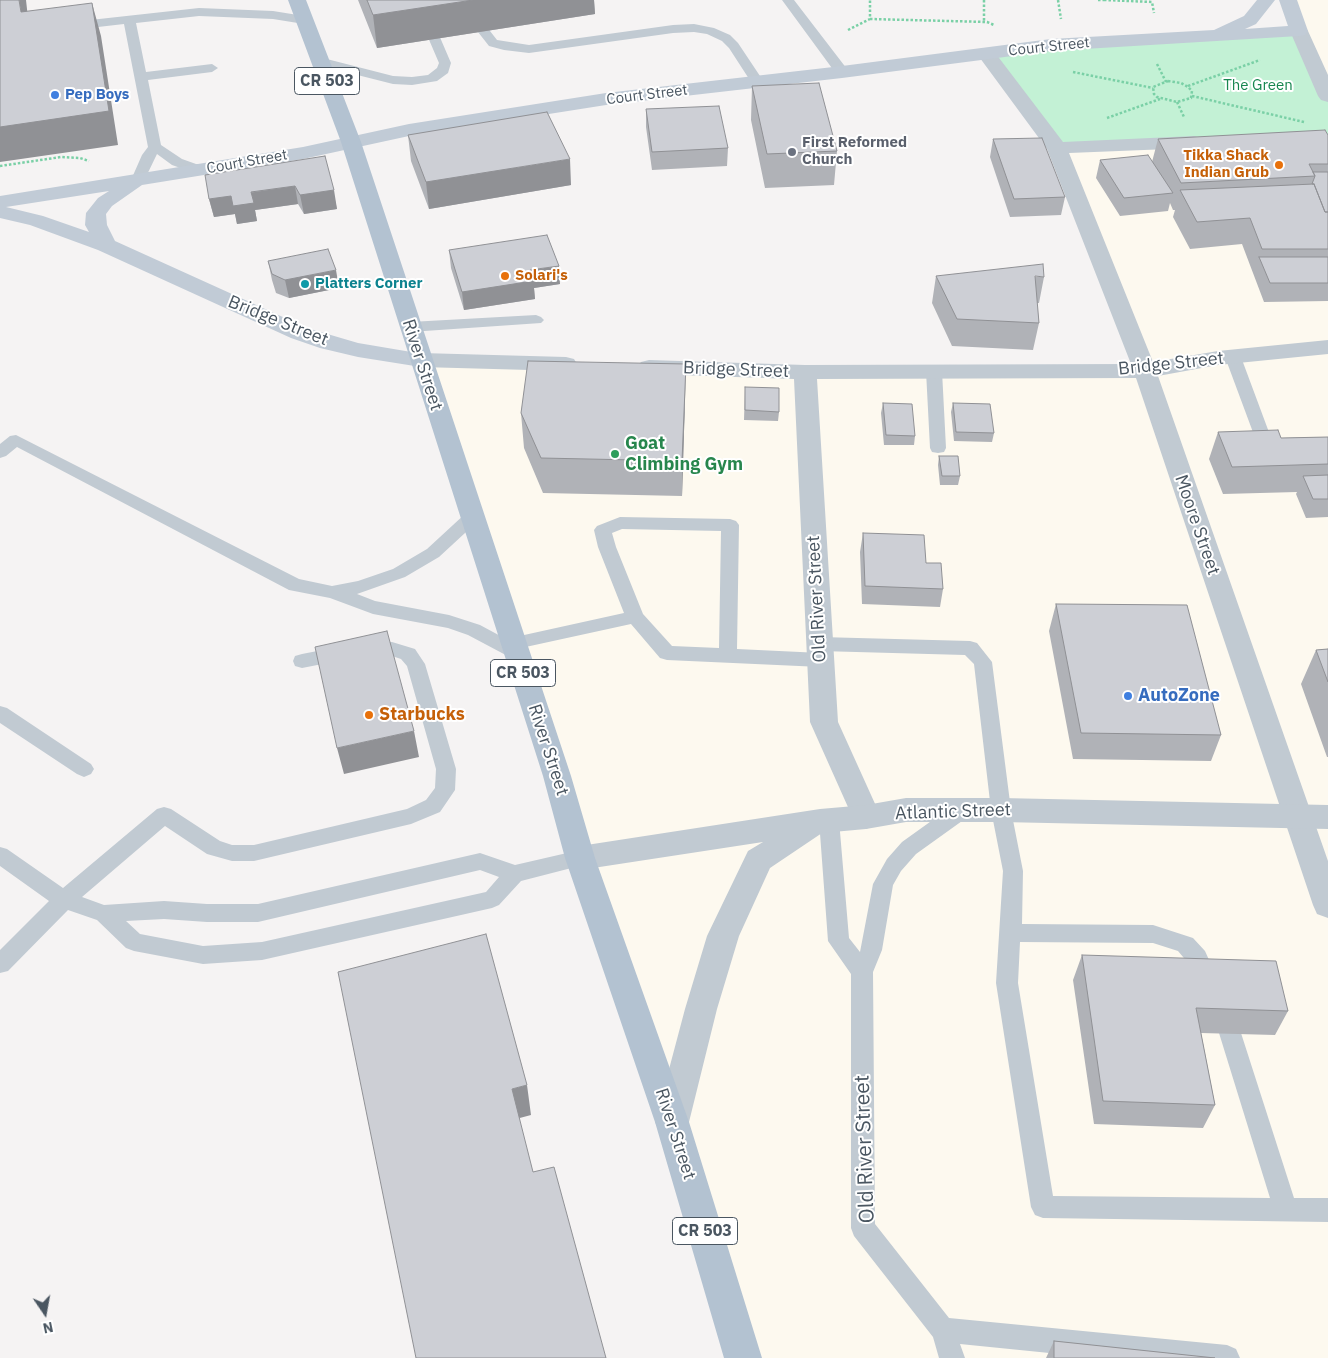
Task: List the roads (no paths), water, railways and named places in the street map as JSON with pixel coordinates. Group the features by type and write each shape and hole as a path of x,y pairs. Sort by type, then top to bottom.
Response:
{"main road":[{"name":"CR 503","path":"297,0 351,142"},
{"path":"1214,36 1250,20 1266,0"},
{"path":"1288,0 1299,31"},
{"name":"Court Street","path":"0,202 303,153 409,130 606,99 842,72 1051,45 1299,31"},
{"name":"River Street","path":"351,142 557,776 580,858 672,1122 734,1352"},
{"path":"106,245 96,225 96,213 105,202 138,180"},
{"name":"Bridge Street","path":"0,212 36,220 106,245 299,333 350,348 421,360"}],"street":[{"path":"1299,31 1328,96"},
{"name":"Moore Street","path":"986,54 1057,148 1145,371 1328,905"},
{"path":"1057,148 1212,141"},
{"name":"Bridge Street","path":"630,366 805,372 1145,371 1232,357 1328,347"},
{"name":"Bridge Street","path":"421,360 590,365"},
{"name":"Old River Street","path":"805,372 824,722 866,817"},
{"name":"Atlantic Street","path":"580,858 825,820 866,817 906,810 1002,810 1328,817"},
{"path":"672,1122 701,1009 723,936 759,860 825,820"}],"lane":[{"path":"199,12 229,0"},
{"path":"319,61 393,80 412,81 432,78 443,70 445,63 418,0"},
{"path":"788,0 842,72"},
{"path":"491,8 473,11 484,32 493,42 515,48 544,48 673,29 694,28 710,31 726,38 734,46 758,82"},
{"path":"60,28 199,12 273,15 304,20"},
{"path":"129,20 155,147 177,162 194,168 208,169"},
{"path":"141,77 212,68"},
{"path":"138,180 149,155 155,147"},
{"path":"410,327 536,320"},
{"path":"1232,357 1262,435"},
{"path":"934,371 938,448"},
{"path":"0,452 16,440 295,585 332,592 374,606 449,622 474,630 515,648 635,617"},
{"path":"332,592 360,587 399,573 433,553 472,517"},
{"path":"728,656 730,525 620,523 604,530 607,547 635,617 666,653 728,656 970,648 983,662 1002,810 1013,871 1007,982 1043,1207 1328,1210"},
{"path":"0,964 64,900 164,815 214,848 232,853 254,853 411,816 433,806 445,790 446,769 416,664 408,654 392,649 373,649 302,661"},
{"path":"0,712 84,769"},
{"name":"Old River Street","path":"952,1358 943,1330 863,1228 862,972 871,950 883,884 894,864 909,848 962,810"},
{"path":"825,820 839,941 862,972"},
{"path":"0,854 64,900 104,914 164,910 207,913 258,913 480,861 515,874"},
{"path":"104,914 134,942 203,955 262,951 492,899 515,874 580,858"},
{"path":"1011,933 1153,934 1184,944 1197,958 1209,984"},
{"path":"1230,1034 1285,1209"},
{"path":"943,1330 1227,1358"}],"place":[{"name":"Pep Boys","path":"55,95"},
{"name":"First Reformed Church","path":"792,152"},
{"name":"Tikka Shack Indian Grub","path":"1279,165"},
{"name":"Solari's","path":"505,276"},
{"name":"Platters Corner","path":"305,284"},
{"name":"Goat Climbing Gym","path":"615,454"},
{"name":"AutoZone","path":"1128,696"},
{"name":"Starbucks","path":"369,715"}],"park label":[{"name":"The Green","path":"1258,86"}]}
